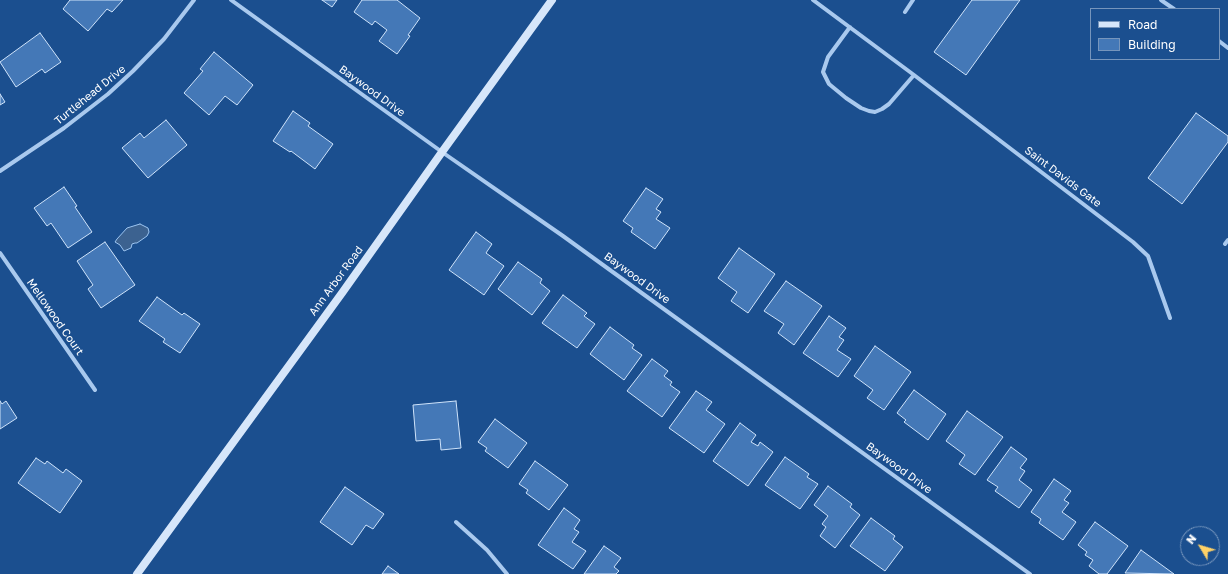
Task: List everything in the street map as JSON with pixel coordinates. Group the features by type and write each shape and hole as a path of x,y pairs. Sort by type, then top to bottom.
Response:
{"main road":[{"name":"Ann Arbor Road","path":"137,574 342,293 552,0"}],"street":[{"name":"Turtlehead Drive","path":"0,171 64,128 108,94 164,39 194,0"},
{"name":"Baywood Drive","path":"231,0 442,152 563,236 1030,574"},
{"name":"Saint Davids Gate","path":"813,0 1133,242 1148,256 1170,318"},
{"path":"904,12 913,0"},
{"path":"1161,0 1173,8"},
{"path":"850,27 828,57 823,72 829,84 846,98 861,108 875,112 889,104 914,75"},
{"path":"1220,42 1228,48"},
{"path":"1225,244 1228,240"},
{"name":"Mellowood Court","path":"0,253 95,390"},
{"path":"456,522 487,550 507,574"}],"water":[{"path":"140,224 148,228 149,232 147,236 137,243 132,244 131,248 124,251 120,245 115,242 127,228"}],"building":[{"path":"70,0 123,0 112,12 107,9 88,31 63,9"},
{"path":"322,0 337,0 332,7"},
{"path":"362,0 397,0 420,18 408,35 410,36 397,54 379,41 387,30 375,21 372,25 354,12"},
{"path":"972,0 1020,0 966,75 934,52"},
{"path":"40,33 61,62 45,73 42,69 16,87 0,62"},
{"path":"214,52 253,85 237,105 225,96 209,115 184,93 203,71 200,69"},
{"path":"0,94 5,102 0,105"},
{"path":"293,111 310,123 308,126 333,144 315,169 291,151 290,152 273,141"},
{"path":"1196,113 1228,136 1228,142 1182,204 1148,178"},
{"path":"166,120 187,145 148,178 122,148 140,133 144,138"},
{"path":"64,187 77,206 75,207 92,232 68,248 51,223 47,226 34,208"},
{"path":"646,188 663,199 656,209 661,212 656,219 670,228 655,249 631,232 633,228 623,221"},
{"path":"476,232 492,244 486,253 504,266 484,295 449,270"},
{"path":"105,242 135,285 101,308 88,289 93,285 77,261"},
{"path":"739,248 775,274 748,313 731,301 737,292 718,278"},
{"path":"518,262 542,279 540,283 550,291 532,315 498,289"},
{"path":"786,281 822,306 794,345 778,333 784,324 764,311"},
{"path":"563,295 587,313 584,316 595,324 577,348 542,323"},
{"path":"157,297 182,315 184,313 200,324 180,353 163,342 165,339 139,321"},
{"path":"829,316 846,328 839,337 844,340 837,350 851,359 838,377 803,353"},
{"path":"610,327 634,345 632,348 642,355 624,380 590,354"},
{"path":"875,346 911,372 884,410 867,398 873,390 854,376"},
{"path":"652,359 668,371 664,376 672,382 670,385 680,392 662,417 627,391"},
{"path":"914,390 946,414 928,440 904,422 906,420 897,413"},
{"path":"696,391 712,402 706,410 725,424 704,453 669,428"},
{"path":"0,401 2,404 6,401 17,418 0,429"},
{"path":"456,401 461,448 441,450 440,439 416,441 413,405"},
{"path":"967,411 1003,437 975,475 959,464 965,455 946,441"},
{"path":"495,419 527,443 508,468 485,451 487,448 478,442"},
{"path":"740,423 756,435 751,442 758,446 760,442 773,452 748,486 713,461"},
{"path":"1011,447 1027,459 1020,468 1025,471 1019,480 1032,490 1019,508 995,491 998,487 987,480"},
{"path":"785,457 809,474 807,477 818,484 800,509 765,485"},
{"path":"36,458 45,464 47,461 63,473 66,469 82,481 60,513 18,483"},
{"path":"535,461 568,485 549,510 526,493 528,490 519,484"},
{"path":"1054,479 1071,491 1064,500 1069,503 1062,512 1076,522 1063,540 1039,523 1041,519 1031,512"},
{"path":"828,486 852,504 850,507 860,515 835,548 820,536 826,527 822,524 828,516 814,505"},
{"path":"345,487 384,514 373,529 366,525 352,545 320,522"},
{"path":"564,508 580,520 574,529 579,532 572,542 586,551 573,569 538,545"},
{"path":"871,518 895,536 893,539 903,547 885,571 850,546"},
{"path":"1095,522 1128,546 1107,574 1099,574 1089,566 1093,560 1085,555 1087,552 1078,545"},
{"path":"604,546 621,558 614,567 619,571 616,574 584,574"},
{"path":"1141,550 1174,574 1125,573"},
{"path":"388,566 399,574 382,574"}]}
